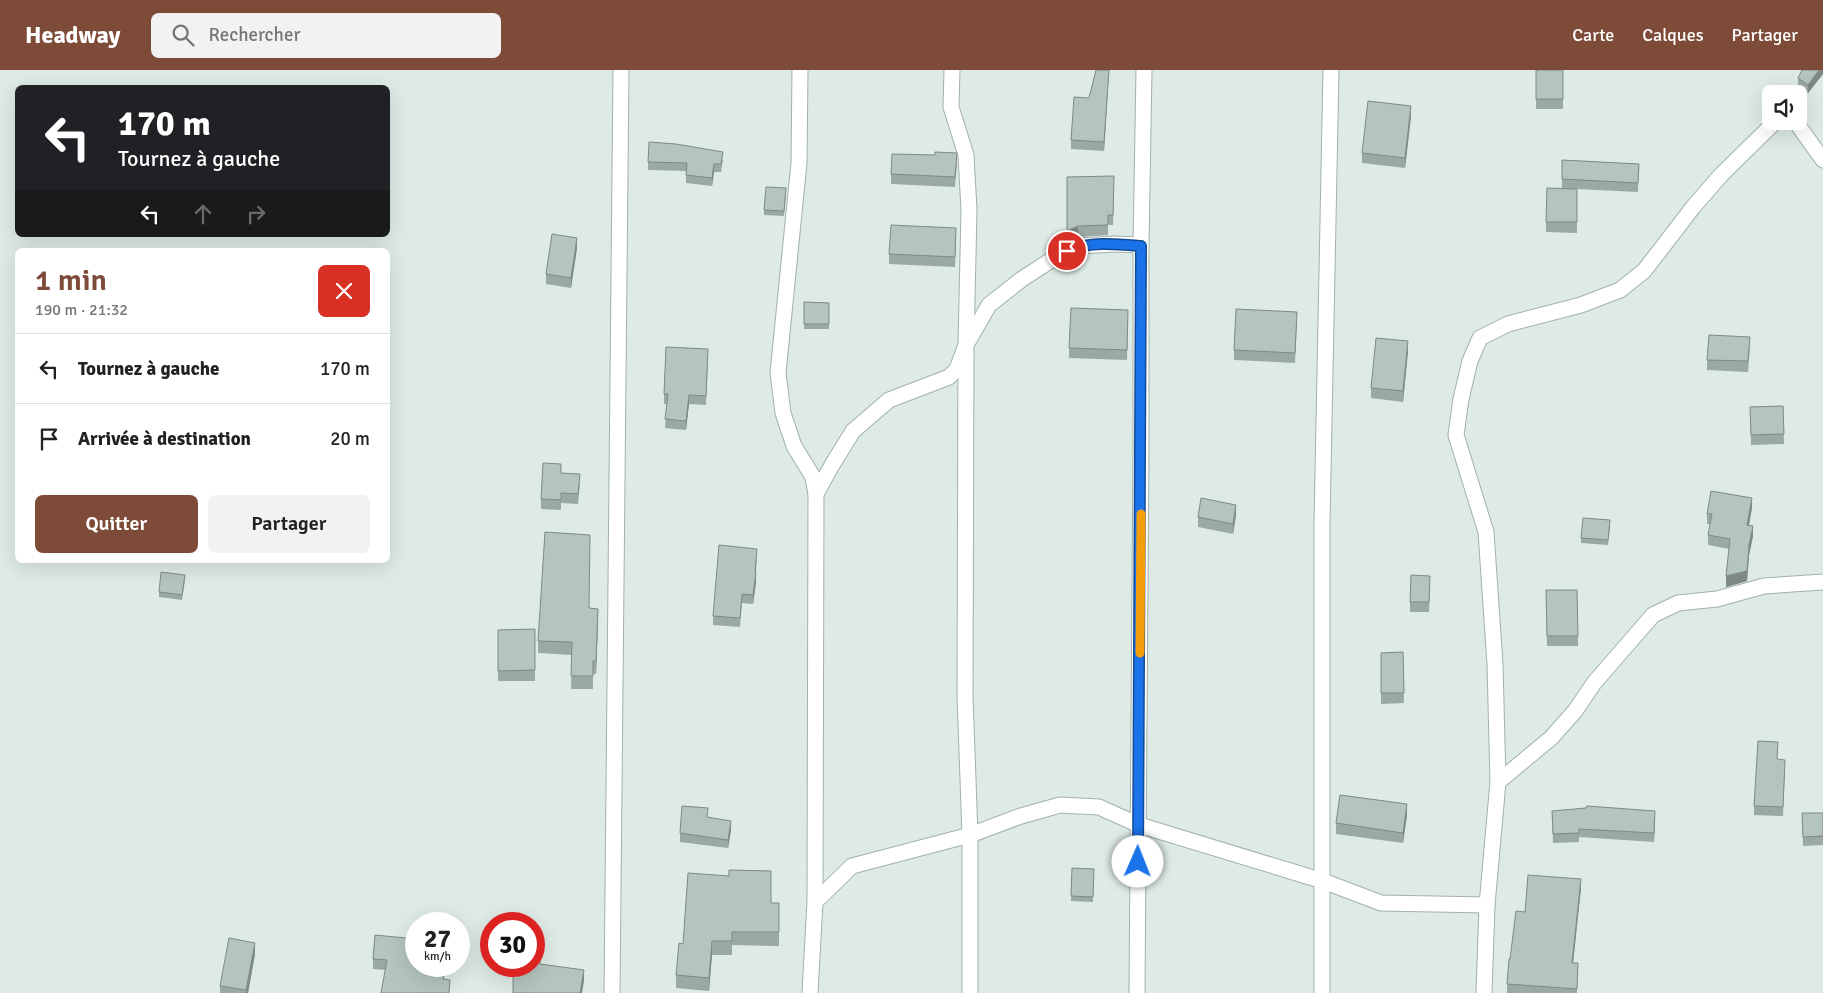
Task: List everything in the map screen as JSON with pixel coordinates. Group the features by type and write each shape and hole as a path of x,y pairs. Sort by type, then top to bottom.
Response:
{"street":[{"path":"612,993 620,70"},
{"path":"800,70 799,163 778,373 783,413 794,446 813,477 816,494 815,902 810,993"},
{"path":"952,70 951,107 966,155 969,210 966,345 965,696 970,835 970,993"},
{"path":"1137,993 1141,246 1144,70"},
{"path":"1322,993 1322,523 1331,70"},
{"path":"1484,993 1487,905 1498,782 1495,664 1486,532 1456,435 1461,399 1470,361 1480,338 1508,324 1581,305 1620,290 1644,271 1694,206 1721,175 1767,130"},
{"path":"1801,130 1823,160"},
{"path":"816,494 853,430 889,400 948,377 957,370 966,345 990,305 1022,278 1078,246 1115,244 1141,246"},
{"path":"1498,782 1551,738 1653,615 1678,603 1717,600 1764,586 1823,582"},
{"path":"815,902 852,866 970,835 1021,816 1060,805 1098,807 1139,825 1322,882 1381,904 1487,905"}],"building":[{"path":"1096,70 1109,70 1104,142 1071,140 1074,97 1089,98"},
{"path":"1536,70 1563,70 1563,99 1536,99"},
{"path":"1802,70 1819,70 1808,85 1798,78"},
{"path":"1368,101 1411,106 1405,158 1362,153"},
{"path":"649,142 676,144 723,152 721,164 714,164 712,178 686,175 687,163 648,162"},
{"path":"935,152 957,153 955,177 891,174 892,154 935,155"},
{"path":"1562,160 1639,164 1638,183 1562,179"},
{"path":"1114,176 1113,215 1108,215 1108,225 1078,226 1067,231 1067,177"},
{"path":"766,187 786,188 784,211 764,210"},
{"path":"1547,188 1577,189 1577,222 1546,222"},
{"path":"891,225 956,228 955,257 889,254"},
{"path":"552,234 577,238 571,278 546,274"},
{"path":"804,302 829,303 829,324 804,324"},
{"path":"1071,308 1128,310 1127,350 1069,348"},
{"path":"1236,309 1297,312 1295,353 1234,350"},
{"path":"1709,335 1750,337 1748,361 1707,360"},
{"path":"1376,338 1408,341 1403,391 1371,388"},
{"path":"666,347 708,349 706,396 689,395 686,421 665,419 668,394 664,394"},
{"path":"1783,406 1784,434 1751,435 1750,407"},
{"path":"543,463 561,464 561,473 580,474 578,494 561,493 561,500 541,499"},
{"path":"1711,491 1752,498 1747,525 1753,526 1747,571 1726,576 1730,539 1708,535 1712,514 1707,514"},
{"path":"1201,498 1236,505 1233,524 1198,517"},
{"path":"1583,518 1610,520 1608,540 1581,538"},
{"path":"545,532 590,535 589,608 598,609 596,661 593,661 593,676 571,676 572,642 538,641"},
{"path":"719,545 757,549 753,595 742,594 740,618 713,616"},
{"path":"161,572 185,575 182,595 159,592"},
{"path":"1411,575 1430,576 1429,602 1410,602"},
{"path":"1546,590 1577,590 1578,636 1547,636"},
{"path":"535,629 535,670 498,671 498,630"},
{"path":"1403,652 1404,693 1381,693 1381,653"},
{"path":"1758,741 1778,742 1777,759 1785,760 1783,807 1754,806"},
{"path":"1340,795 1407,804 1403,833 1336,823"},
{"path":"682,806 708,808 707,817 731,821 728,840 680,833"},
{"path":"1587,806 1655,811 1654,833 1579,829 1579,833 1553,834 1552,811 1586,808"},
{"path":"1802,813 1823,813 1823,836 1803,837"},
{"path":"1072,868 1094,869 1093,897 1071,896"},
{"path":"729,870 771,871 771,903 779,903 779,932 732,932 732,941 712,941 709,978 676,975 679,943 683,944 688,873 729,876"},
{"path":"1528,875 1581,879 1572,963 1578,963 1577,989 1507,984 1516,911 1525,912"},
{"path":"375,935 405,938 405,977 443,977 443,979 450,980 449,993 381,993 387,960 373,959"},
{"path":"229,938 255,943 246,990 220,986"},
{"path":"545,965 584,970 580,993 513,993 513,977 545,977"}],"slow traffic":[{"path":"1140,653 1141,514"}],"route":[{"path":"1067,251 1078,246 1115,244 1141,246 1138,862"}]}
